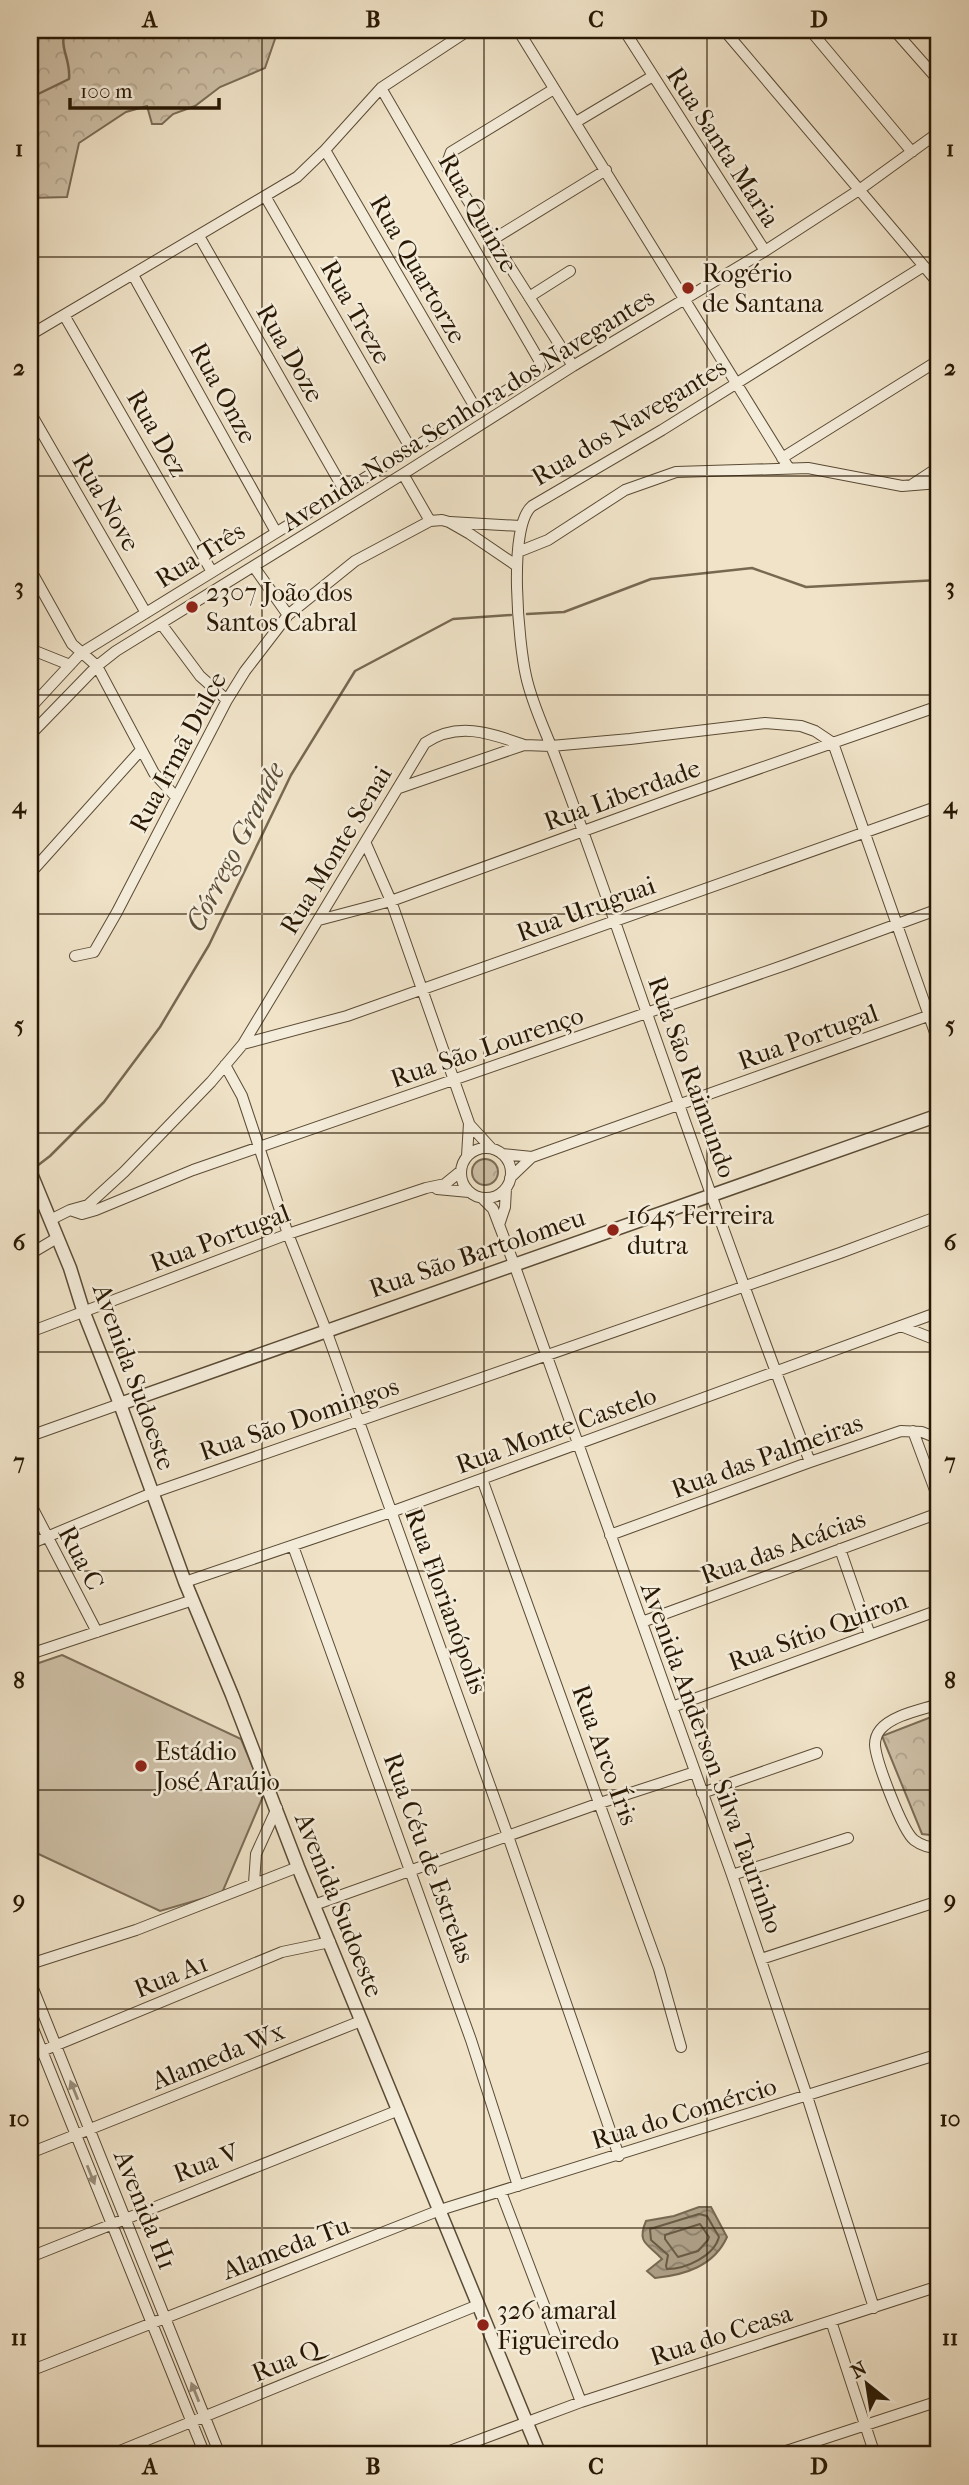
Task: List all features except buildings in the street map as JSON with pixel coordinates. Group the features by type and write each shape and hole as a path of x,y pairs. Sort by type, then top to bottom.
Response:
{"street":[{"path":"30,335 297,177 380,88 469,30"},
{"path":"518,30 785,462"},
{"name":"Rua Santa Maria","path":"624,30 765,251"},
{"path":"724,30 939,284"},
{"path":"810,30 912,152"},
{"path":"894,30 939,81"},
{"path":"576,122 653,76"},
{"name":"Rua Quinze","path":"380,88 539,360"},
{"path":"554,89 451,152 446,166 573,366"},
{"name":"Avenida Nossa Senhora dos Navegantes","path":"30,735 97,666 116,651 162,625 573,366 765,251 859,190 939,132"},
{"name":"Rua Quartorze","path":"325,150 475,409"},
{"path":"492,240 606,170"},
{"name":"Rua Treze","path":"265,196 411,449"},
{"name":"Rua Doze","path":"199,236 344,490"},
{"name":"Rua dos Navegantes","path":"520,526 531,506 662,430 924,266"},
{"path":"529,296 570,271"},
{"name":"Rua Onze","path":"133,275 276,532"},
{"name":"Rua Dez","path":"64,315 212,572"},
{"name":"Rua Três","path":"30,708 81,653 536,373 540,367 539,360"},
{"path":"785,462 939,360"},
{"name":"Rua Nove","path":"30,412 146,613"},
{"path":"518,552 548,540 625,490 660,477 687,472 785,462 885,483 939,483"},
{"path":"910,485 939,467"},
{"path":"403,474 430,521 520,526 517,566 522,653 526,678 551,746"},
{"name":"Rua Irmã Dulce","path":"75,956 94,952 227,700 245,671 288,615 355,561 430,521"},
{"path":"449,522 517,566"},
{"path":"254,567 288,615"},
{"path":"30,569 72,644 97,666 154,773 176,797"},
{"path":"162,625 200,676 227,700"},
{"path":"30,649 70,665"},
{"name":"Rua Liberdade","path":"319,920 391,901 939,705"},
{"path":"399,788 524,745 551,746 765,723 801,726 815,731 833,743 896,925 934,1014 939,1044"},
{"name":"Rua Monte Senai","path":"225,1065 243,1044 425,743 445,732 470,730 524,745"},
{"name":"Rua São Raimundo","path":"551,746 744,1287 810,1462"},
{"path":"35,868 140,751"},
{"name":"Rua Uruguai","path":"243,1044 347,1016 939,806"},
{"path":"366,844 391,901 469,1123 491,1149"},
{"name":"Rua São Lourenço","path":"50,1220 70,1210 82,1214 96,1210 193,1170 646,1014 939,909"},
{"name":"Rua Portugal","path":"532,1157 934,1014"},
{"path":"70,1210 88,1205 124,1172 225,1065"},
{"name":"Rua Florianópolis","path":"225,1065 242,1097 288,1234 326,1330 508,1836 619,2156"},
{"name":"Rua São Bartolomeu","path":"30,1436 939,1115"},
{"path":"469,1123 467,1156 461,1171 469,1192"},
{"path":"467,1156 478,1149 491,1149 502,1154 532,1157"},
{"path":"499,1225 505,1207 509,1165 502,1154"},
{"path":"426,1188 469,1192 482,1198 497,1195 532,1157"},
{"name":"Avenida Sudoeste","path":"30,1171 70,1268 84,1313 185,1582 277,1808 298,1867 540,2455"},
{"name":"Rua Portugal","path":"30,1332 288,1234 445,1184 461,1171"},
{"name":"Avenida Anderson Silva Taurinho","path":"482,1198 493,1209 514,1264 732,1875 807,2096 874,2308"},
{"name":"Rua São Domingos","path":"30,1544 152,1493 744,1287 939,1216"},
{"path":"30,1254 57,1238"},
{"name":"Rua Monte Castelo","path":"185,1582 391,1512 939,1312"},
{"path":"901,1326 939,1341"},
{"name":"Rua das Palmeiras","path":"610,1535 901,1431 913,1431 939,1438"},
{"path":"913,1431 939,1501"},
{"name":"Rua Arco Íris","path":"482,1479 659,1969 681,2047"},
{"name":"Rua C","path":"30,1503 97,1632"},
{"name":"Rua das Acácias","path":"642,1622 939,1513"},
{"name":"Rua Céu de Estrelas","path":"293,1546 471,2040 518,2186"},
{"path":"840,1549 870,1635"},
{"path":"30,1654 193,1601"},
{"name":"Rua Sítio Quiron","path":"672,1707 939,1610"},
{"path":"939,1704 889,1722 874,1741 883,1774 911,1837 930,1848 939,1847"},
{"path":"702,1793 817,1753"},
{"path":"314,1905 600,1802 695,1772"},
{"path":"254,1883 256,1854 277,1808"},
{"path":"732,1875 848,1838"},
{"path":"30,1964 136,1930 298,1867"},
{"path":"761,1959 939,1900"},
{"name":"Rua A1","path":"30,2056 282,1952 330,1942"},
{"name":"Avenida H1","path":"30,1980 220,2455"},
{"name":"Avenida H1","path":"30,2021 205,2455"},
{"name":"Alameda Wx","path":"30,2153 360,2021"},
{"name":"Rua do Comércio","path":"440,2210 939,2054"},
{"name":"Rua V","path":"30,2256 399,2110"},
{"path":"501,2192 581,2402"},
{"name":"Alameda Tu","path":"30,2371 440,2210"},
{"name":"Rua do Ceasa","path":"439,2455 581,2402 939,2286"},
{"name":"Rua Q","path":"110,2455 478,2305"},
{"path":"831,2321 875,2455"},
{"path":"775,2455 939,2401"}],"green space":[{"path":"30,30 273,30 275,39 265,68 220,87 195,106 173,114 162,124 152,124 147,106 126,112 79,143 67,197 31,198"},
{"path":"485,1159 494,1163 498,1172 494,1181 485,1185 476,1181 472,1172 476,1163"},
{"name":"Estádio José Araújo","path":"62,1655 241,1739 264,1794 222,1893 160,1911 30,1850 30,1666"},
{"path":"939,1714 939,1836 922,1834 882,1736"}],"water":[{"path":"699,2207 711,2207 727,2237 721,2247 697,2267 655,2278 647,2271 662,2259 643,2239 646,2221 674,2216"}],"waterway":[{"path":"30,98 69,79 63,43 65,30"},
{"name":"Córrego Grande","path":"527,614 564,612 651,579 752,568 806,587 939,580"},
{"name":"Córrego Grande","path":"37,1166 104,1102 160,1027 209,945 291,775 355,671 453,619 511,615"}],"place":[{"name":"Rogério de Santana","path":"688,288"},
{"name":"2307 João dos Santos Cabral","path":"192,607"},
{"name":"1645 Ferreira dutra","path":"613,1230"},
{"name":"Estádio José Araújo","path":"141,1766"},
{"name":"326 amaral Figueiredo","path":"483,2325"}]}
